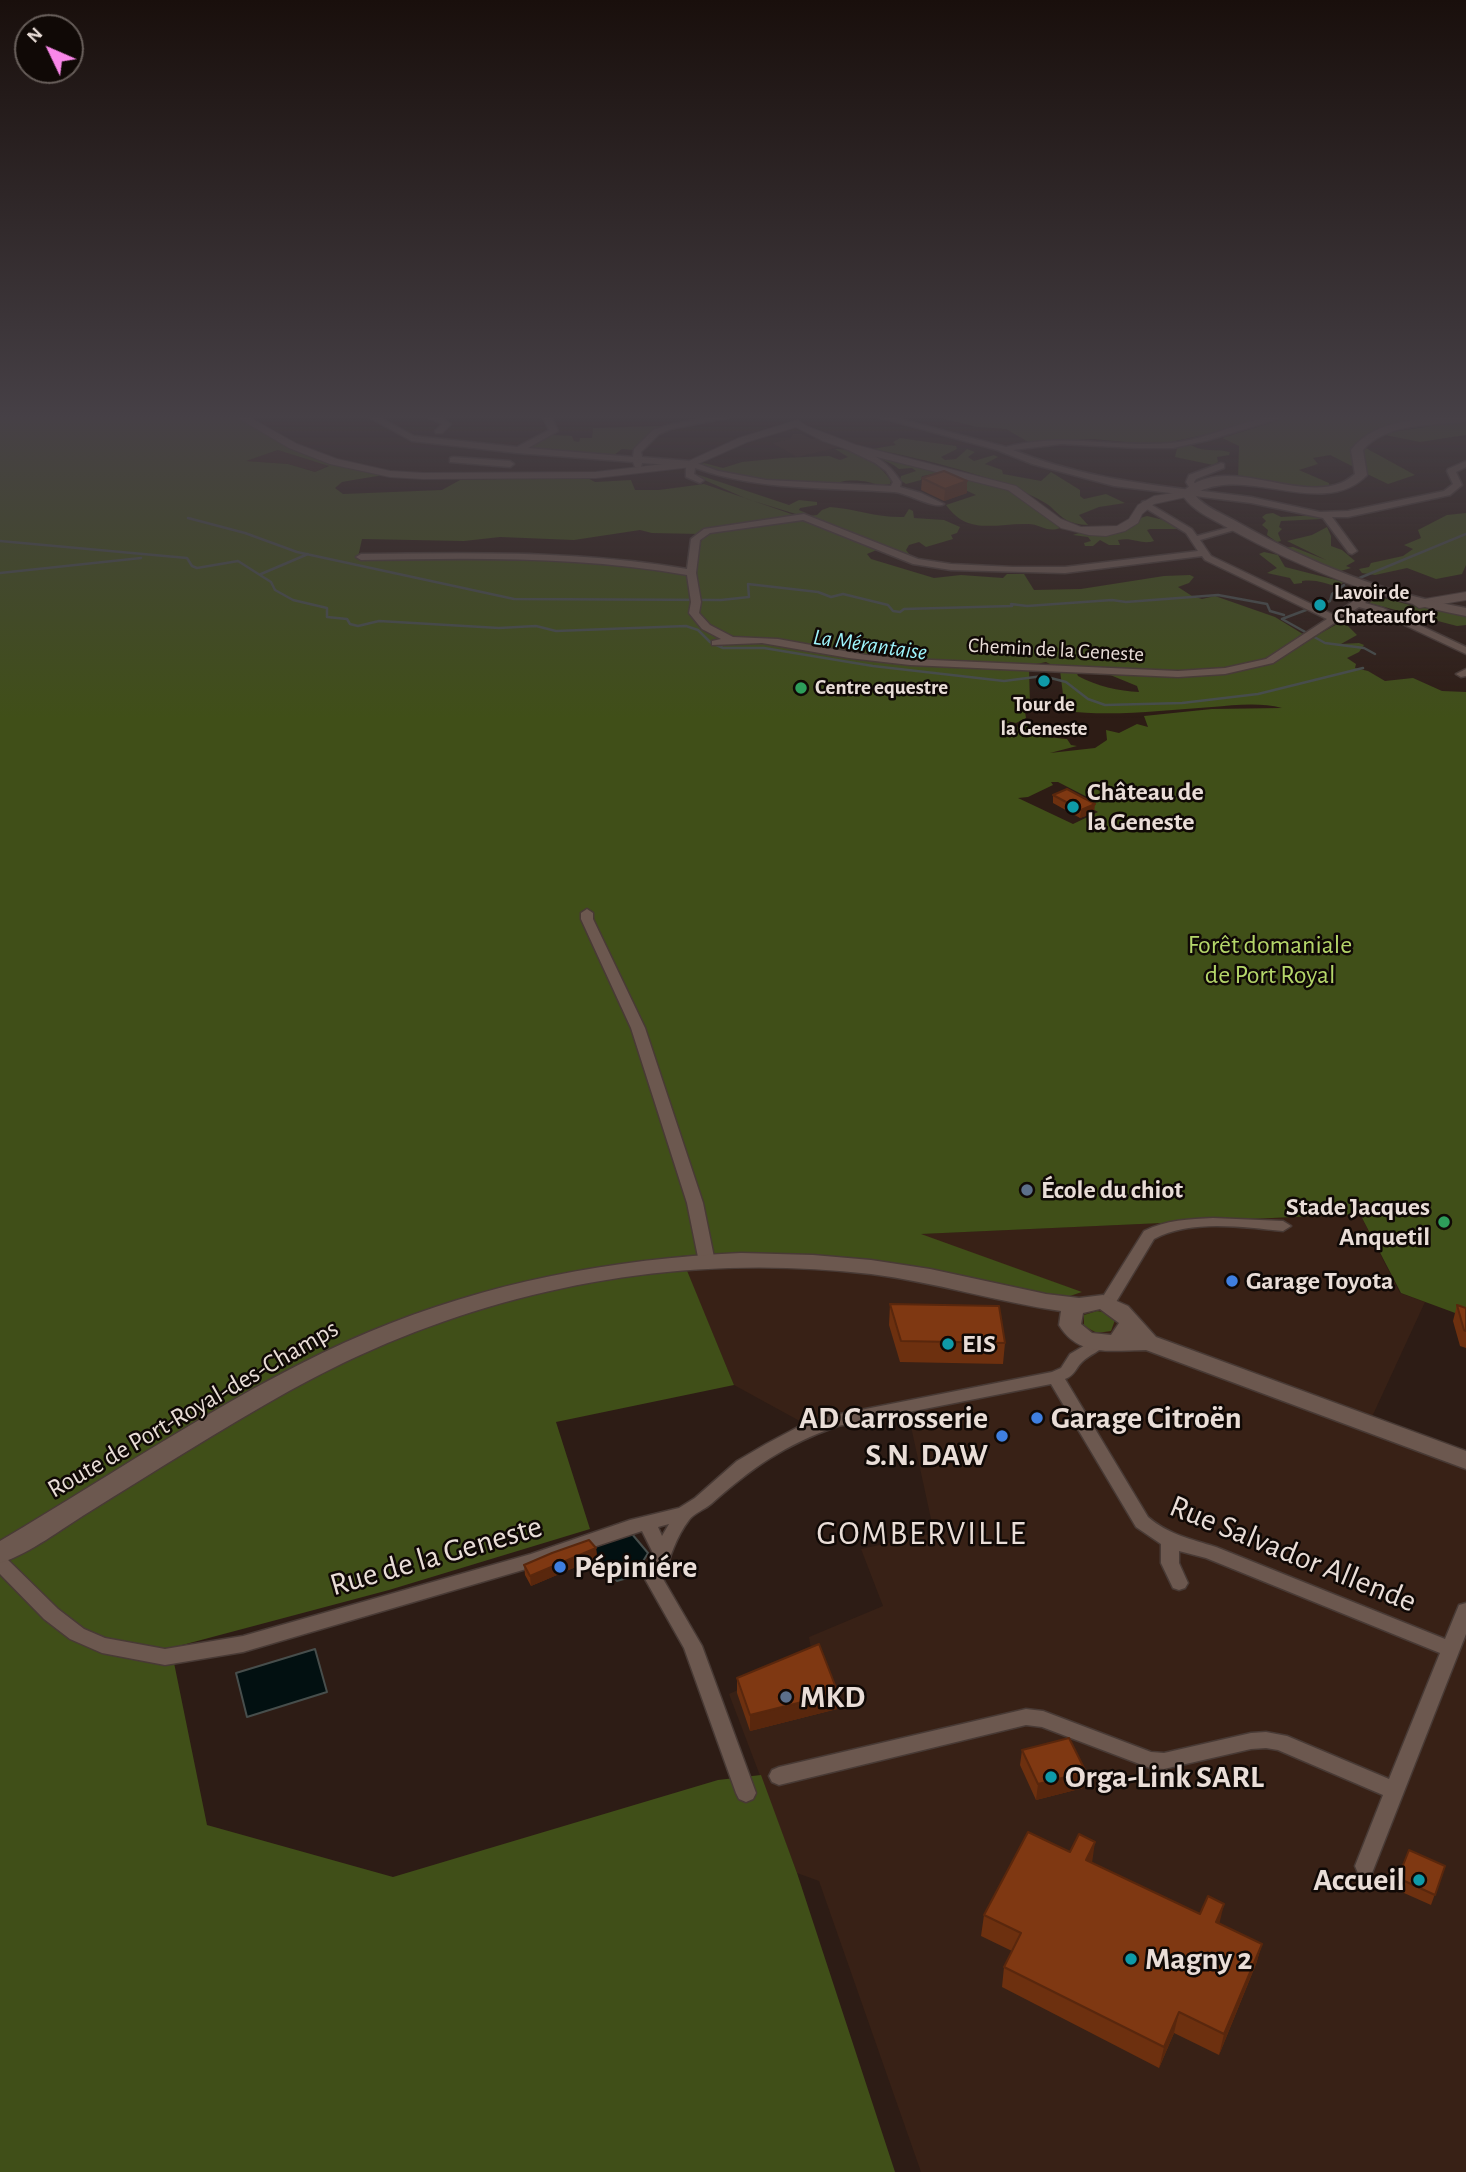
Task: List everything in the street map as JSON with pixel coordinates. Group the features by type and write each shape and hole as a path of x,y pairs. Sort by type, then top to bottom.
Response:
{"main road":[{"path":"1221,516 1294,559 1373,591 1419,604 1466,612"},
{"name":"Route de Port-Royal-des-Champs","path":"0,1553 263,1395 378,1337 472,1303 551,1282 705,1251 883,1269 946,1279 1036,1301 1074,1320 1107,1342"},
{"path":"1074,1320 1097,1302 1107,1303 1120,1309 1148,1342"},
{"path":"1107,1342 1127,1334 1130,1324"},
{"path":"1107,1342 1148,1342 1466,1460"}],"street":[{"path":"1050,516 1056,522 1074,529 1101,532 1123,529 1134,521 1135,516"},
{"path":"1165,516 1189,531 1204,553 1248,579 1335,619"},
{"path":"1327,516 1352,551"},
{"path":"730,640 706,626 694,613 691,573 696,539 702,533 804,517 905,559 951,567 1065,570 1204,553"},
{"path":"1195,539 1235,527"},
{"path":"361,557 593,558 652,564 691,573"},
{"name":"Chemin de la Geneste","path":"716,643 730,640 775,642 888,660 1178,674 1225,671 1257,665 1279,656 1358,604 1373,591"},
{"path":"1419,604 1466,596"},
{"path":"1358,604 1380,610 1466,652"},
{"path":"587,913 587,919 638,1028 695,1203 705,1251"},
{"path":"1107,1303 1147,1238 1157,1228 1171,1225 1240,1223 1283,1226"},
{"path":"1074,1320 1076,1358"},
{"path":"1055,1377 1067,1371 1076,1358 1107,1342"},
{"name":"Rue de la Geneste","path":"0,1563 51,1614 77,1634 102,1645 164,1657 243,1644 684,1513 701,1503 743,1466 804,1431 865,1412 1055,1377"},
{"name":"Rue Salvador Allende","path":"1055,1377 1142,1522 1170,1543 1210,1552 1451,1649"},
{"path":"684,1513 662,1553 654,1579 693,1646 746,1793"},
{"path":"647,1523 662,1553"},
{"path":"1170,1543 1170,1563 1179,1583"},
{"path":"1365,1866 1466,1610"},
{"path":"779,1776 1026,1717 1043,1719 1150,1760 1164,1761 1251,1741 1280,1742 1395,1791"}],"shaded area":[{"path":"1360,1214 1400,1293 1425,1302 1365,1432 1466,1470 1466,2172 921,2172 819,1881 797,1873 729,1694 812,1655 809,1637 883,1606 861,1549 934,1533 907,1408 807,1425 734,1385 680,1256 757,1255 1064,1298 1081,1292 918,1234"},
{"path":"632,1534 648,1553 634,1576 617,1581 588,1548"},
{"path":"315,1649 327,1692 247,1717 236,1673"}],"green space":[{"name":"Forêt domaniale de Port Royal","path":"0,516 798,516 700,534 652,533 640,530 574,540 500,537 464,541 362,539 358,557 591,559 688,572 692,613 726,639 711,644 757,643 829,653 1029,669 1030,704 1025,712 1026,718 1016,723 1007,721 1016,727 1028,725 1026,735 1067,739 1071,745 1077,746 1050,753 1095,748 1107,740 1106,730 1119,733 1137,724 1148,727 1144,716 1212,709 1282,708 1247,704 1120,713 1065,711 1060,670 1076,671 1078,676 1092,683 1139,692 1137,686 1103,672 1173,676 1262,666 1339,623 1348,626 1357,635 1341,644 1364,645 1359,652 1347,658 1356,664 1355,668 1368,671 1385,681 1413,678 1442,691 1466,692 1466,1317 1401,1293 1360,1214 921,1234 1082,1292 1064,1298 757,1255 681,1256 734,1385 556,1422 590,1529 389,1590 171,1648 207,1825 393,1877 718,1780 761,1775 797,1873 895,2172 0,2172","holes":["1051,782 1058,782 1093,800 1084,804 1098,812 1073,824 1018,798 1028,797 1053,785"]},
{"path":"810,516 914,516 944,520 960,527 957,533 951,535 953,539 926,547 919,542 909,545 906,550 912,558"},
{"path":"957,516 1046,516 1060,528 1051,529 1032,524 983,526"},
{"path":"1061,516 1080,516 1088,525 1071,522"},
{"path":"1148,516 1172,522 1183,529 1150,529 1147,530 1154,541 1118,540 1120,545 1109,545 1100,540 1093,546 1085,546 1084,543 1091,541 1088,537 1073,535 1082,532 1111,532"},
{"path":"1320,516 1321,519 1281,521 1279,527 1282,529 1278,533 1281,541 1277,542 1267,535 1268,530 1262,525 1266,521 1262,517"},
{"path":"1444,516 1466,516 1466,565 1462,574 1436,579 1407,568 1375,575 1362,573 1359,569 1369,567 1371,563 1403,556 1413,549 1404,545 1421,538 1418,530"},
{"path":"802,518 879,549 867,554 871,559 934,578 961,575 1003,578 1007,574 1024,574 1034,590 1081,589 1164,576 1190,575 1194,577 1189,583 1178,587 1192,596 1202,599 1215,596 1275,617 1306,636 1269,659 1209,672 1058,668 1046,662 1027,666 908,661 730,638 713,629 699,616 695,599 697,564 703,534"},
{"path":"1327,527 1331,546 1342,550 1355,561 1346,566 1351,568 1337,572 1277,548 1293,547 1326,560 1287,541 1312,535"},
{"path":"1264,552 1278,555 1285,567 1344,582 1338,586 1312,581 1294,584 1290,578 1267,573 1277,568 1259,554"},
{"path":"1379,597 1418,607 1466,608 1466,625 1457,626 1369,603"},
{"path":"1097,1311 1108,1313 1115,1320 1111,1331 1097,1333 1084,1326 1084,1315"}],"building":[{"path":"1067,789 1095,804 1081,810 1053,795"},
{"path":"890,1304 999,1306 1005,1343 901,1341"},
{"path":"1457,1305 1466,1308 1466,1331 1464,1330"},
{"path":"589,1540 596,1548 530,1576 524,1565 552,1553"},
{"name":"MKD","path":"819,1644 838,1693 750,1715 737,1678"},
{"path":"1069,1738 1086,1772 1038,1784 1022,1750"},
{"name":"Magny 2","path":"1028,1832 1070,1852 1079,1834 1095,1842 1086,1860 1200,1914 1208,1896 1224,1904 1216,1922 1262,1944 1224,2034 1179,2012 1164,2047 1004,1967 1021,1933 984,1915"},
{"name":"Accueil","path":"1409,1850 1445,1866 1435,1895 1398,1878"}],"waterway":[{"name":"La Mérantaise","path":"188,518 245,533 307,554"},
{"name":"La Mérantaise","path":"1357,579 1466,534"},
{"name":"La Mérantaise","path":"0,541 187,558 192,566 197,568 238,561 271,582 275,590 293,600 327,608 327,617 347,619 350,624 358,626 379,621 499,628 536,626 556,631 686,626 698,630 710,642 723,648 764,648 873,666 1004,681 1043,676 1066,682 1088,699 1105,705 1182,703 1258,694 1363,668"},
{"name":"La Mérantaise","path":"261,574 307,554"},
{"name":"La Mérantaise","path":"307,554 514,599 721,600 749,597 748,584 818,592 831,597 843,594 888,605 893,611 900,612 904,609 1012,606 1011,604 1027,606 1112,600 1126,602 1218,595 1267,604 1270,611 1284,615"},
{"name":"La Mérantaise","path":"0,573 141,558"},
{"name":"La Mérantaise","path":"1344,585 1332,594 1330,601 1282,619 1325,643 1364,648 1375,654"}],"place":[{"name":"Lavoir de Chateaufort","path":"1320,605"},
{"name":"Tour de la Geneste","path":"1044,681"},
{"name":"Centre equestre","path":"801,688"},
{"name":"Château de la Geneste","path":"1073,807"},
{"name":"École du chiot","path":"1027,1190"},
{"name":"Stade Jacques Anquetil","path":"1444,1222"},
{"name":"Garage Toyota","path":"1232,1281"},
{"name":"EIS","path":"948,1344"},
{"name":"Garage Citroën","path":"1037,1418"},
{"name":"AD Carrosserie S.N. DAW","path":"1002,1436"},
{"name":"Pépiniére","path":"560,1567"},
{"name":"MKD","path":"786,1697"},
{"name":"Orga-Link SARL","path":"1051,1777"},
{"name":"Accueil","path":"1419,1880"},
{"name":"Magny 2","path":"1131,1959"}],"district":[{"name":"GOMBERVILLE","path":"922,1534"}]}
